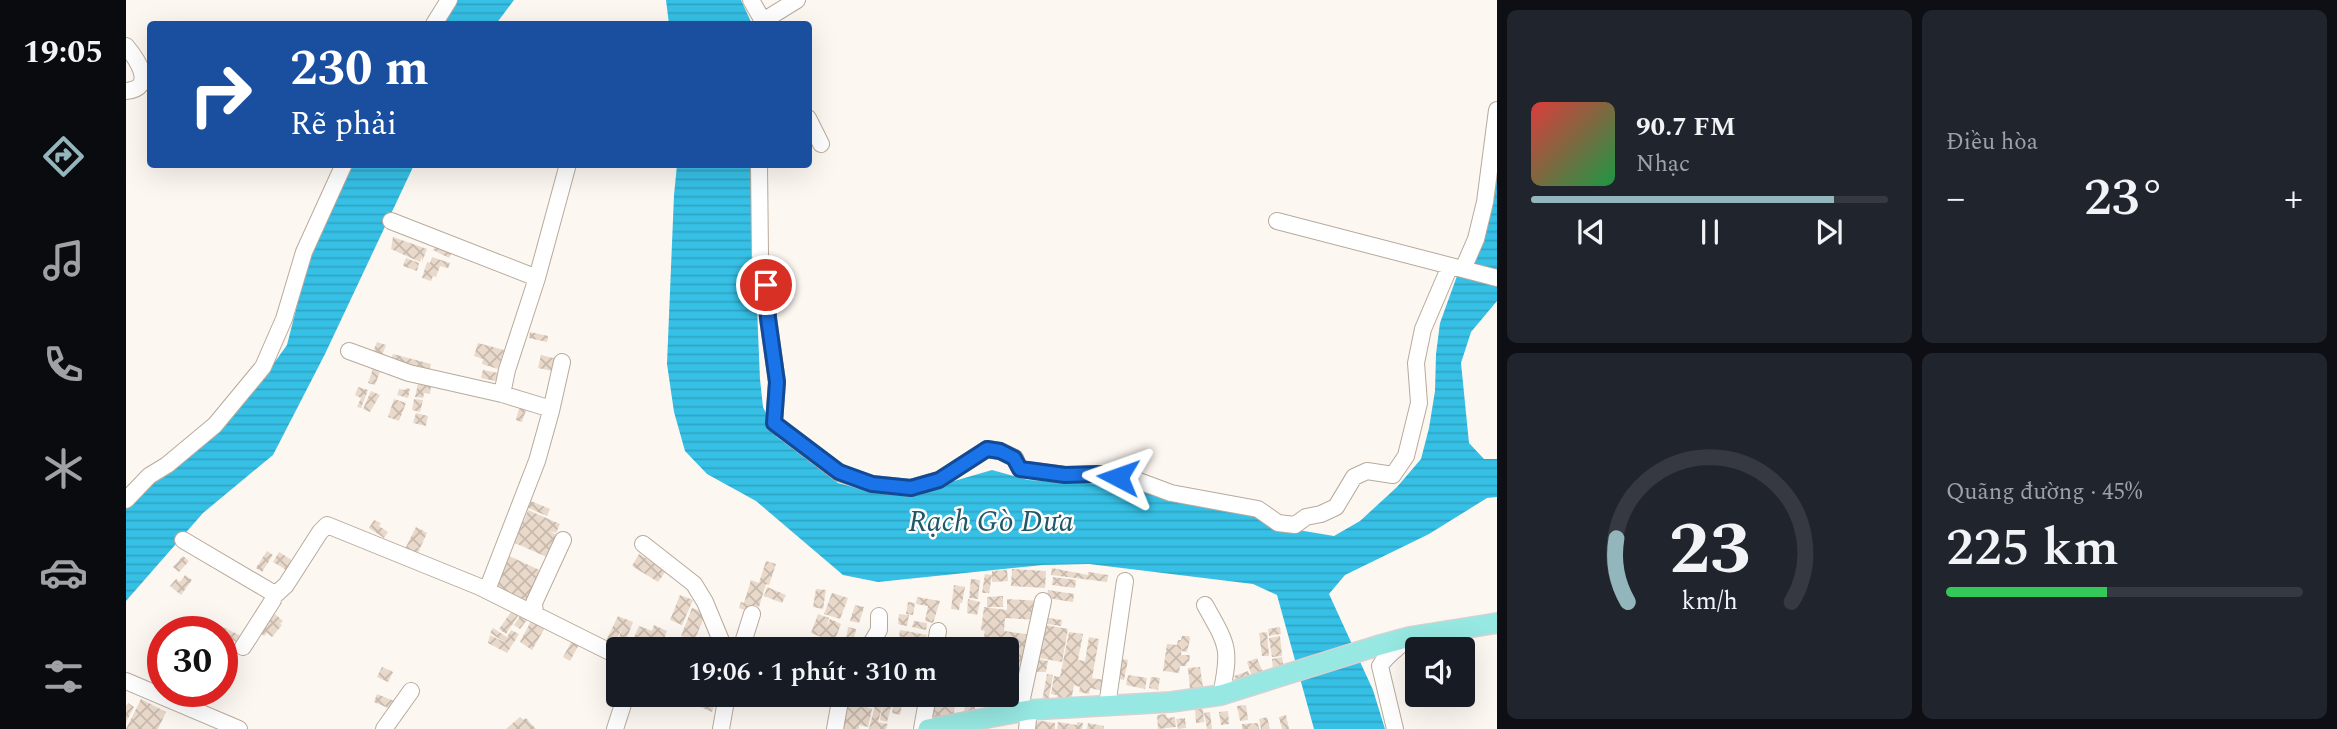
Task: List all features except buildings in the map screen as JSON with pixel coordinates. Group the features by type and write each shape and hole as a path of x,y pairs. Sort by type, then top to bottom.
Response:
{"main road":[{"path":"1409,637 1497,623"},
{"path":"929,729 1107,706 1171,702 1221,695 1405,638"}],"street":[{"path":"436,21 449,0"},
{"path":"751,0 763,21"},
{"path":"767,21 797,0"},
{"path":"126,46 137,59 144,74 142,82 133,90 126,91"},
{"path":"759,168 760,255 777,382 774,423 839,472 872,484 911,488 939,480 987,449 1000,451 1014,458 1020,469 1065,475 1100,474 1136,480 1171,493 1258,509 1278,523 1295,525 1306,517 1336,507 1354,477 1367,471 1393,475 1406,456 1419,403 1416,363 1423,329 1457,267 1476,239 1485,202 1497,110"},
{"path":"812,126 821,144"},
{"path":"126,500 149,476 180,455 215,425 263,367 284,319 304,253 342,168"},
{"path":"502,394 567,168"},
{"path":"391,221 537,278"},
{"path":"1277,221 1497,278"},
{"path":"349,351 409,373 502,394 551,411"},
{"path":"486,590 537,461 562,362"},
{"path":"243,647 274,596 286,585 327,525 486,590 606,650"},
{"path":"183,540 271,591 274,596"},
{"path":"535,614 534,603 562,540"},
{"path":"643,544 694,584 705,602 720,637"},
{"path":"1107,706 1125,581"},
{"path":"1025,717 1044,601"},
{"path":"1206,605 1224,639 1228,658 1221,695"},
{"path":"745,637 752,614"},
{"path":"875,637 879,630 880,616"},
{"path":"936,637 937,631"},
{"path":"1395,729 1380,666 1386,657 1405,641"},
{"path":"126,681 239,729"},
{"path":"383,729 411,691"},
{"path":"615,729 622,707"},
{"path":"721,729 724,707"},
{"path":"835,729 839,707"},
{"path":"922,729 926,707"}],"water":[{"path":"458,0 514,0 498,21 444,21"},
{"path":"666,0 741,0 751,21 669,21"},
{"name":"Rạch Gò Dưa","path":"1497,165 1497,301 1471,332 1461,363 1469,443 1484,459 1497,459 1497,497 1487,498 1429,534 1345,575 1329,594 1373,690 1385,729 1314,729 1277,595 1253,584 1089,564 1043,565 878,582 843,575 756,501 707,474 685,451 674,412 667,364 677,168 751,168 763,407 777,437 838,483 868,491 916,492 992,470 1028,480 1118,485 1252,514 1298,530 1334,536 1360,521 1397,487 1421,459 1435,391 1440,323"},
{"path":"352,168 413,168 325,354 273,455 203,513 126,601 126,505 183,459 264,377 287,345 311,250"}],"route":[{"path":"766,285 777,382 774,423 839,472 872,484 911,488 939,480 987,449 1000,451 1014,458 1020,469 1040,473 1118,477"}]}
